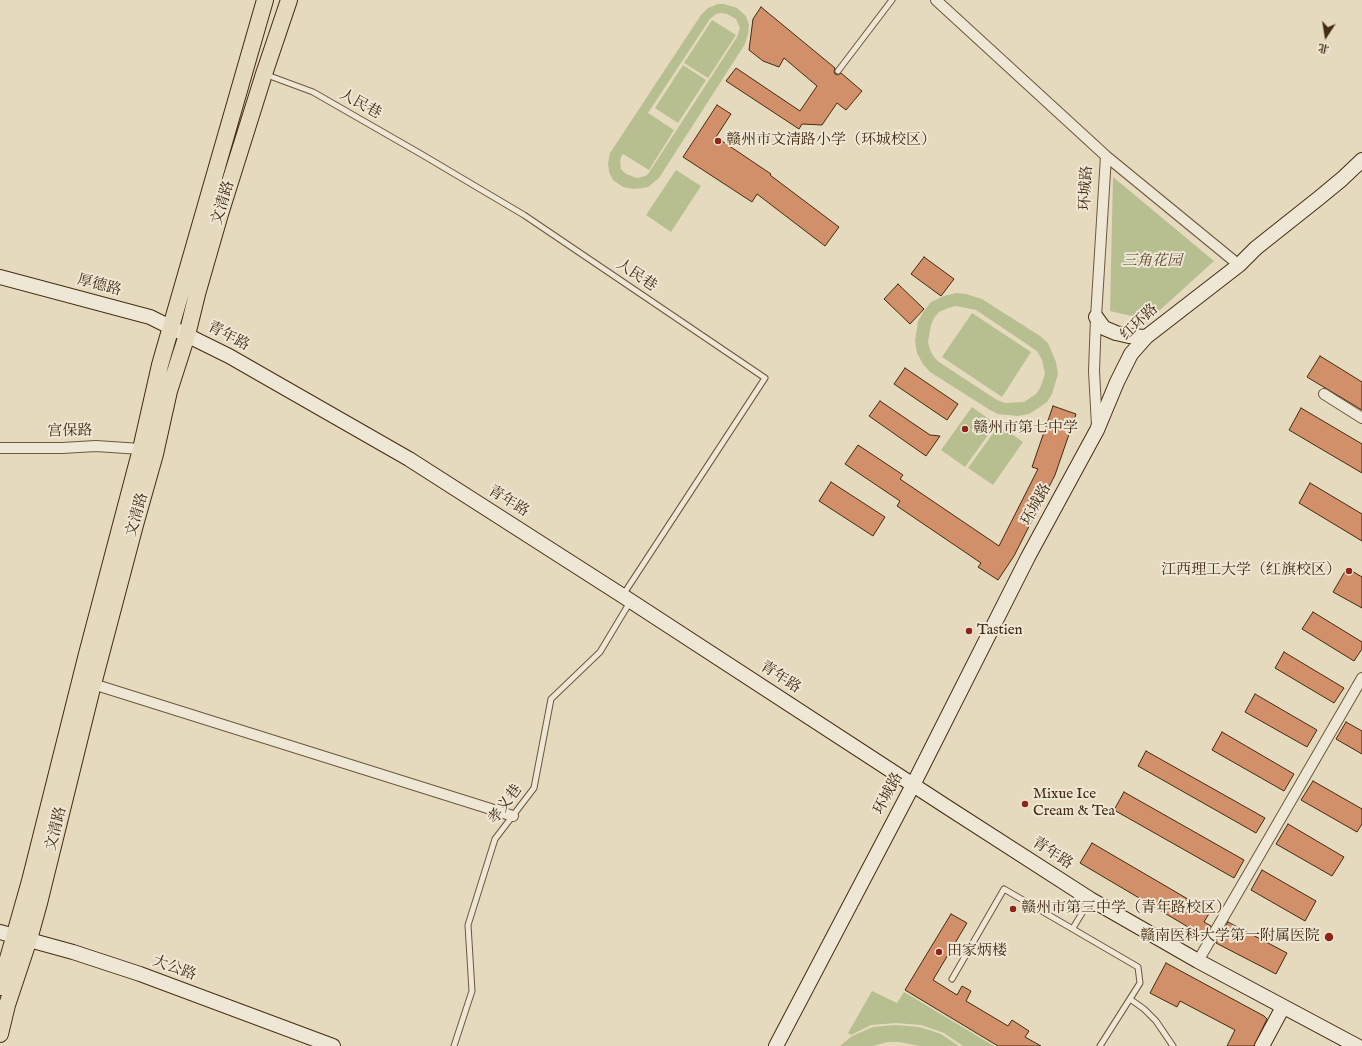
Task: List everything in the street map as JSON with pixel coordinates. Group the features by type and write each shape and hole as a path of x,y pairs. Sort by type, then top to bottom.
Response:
{"main road":[{"name":"文清路","path":"0,987 30,881 87,654 141,449 160,365 265,0"},
{"name":"文清路","path":"0,1034 8,1005 15,935 93,684 155,454 169,391 187,335 220,214 289,0"}],"street":[{"name":"环城路","path":"776,1046 913,785 1028,557 1097,430 1094,371 1106,156 936,0"},
{"path":"1106,156 1238,265"},
{"name":"红环路","path":"1097,430 1117,382 1131,354 1146,337 1238,265 1256,248 1342,179 1362,160"},
{"name":"红环路","path":"1238,265 1262,254 1325,205 1362,172"},
{"name":"厚德路","path":"0,277 150,317 187,335"},
{"path":"1096,317 1104,328 1116,333 1129,336 1146,337"},
{"name":"青年路","path":"187,335 229,356 409,459 627,598 1090,899 1283,1008 1357,1046"},
{"path":"1324,394 1362,418"},
{"name":"宫保路","path":"0,448 62,448 96,446 141,449"},
{"path":"1198,961 1362,678"},
{"path":"93,684 513,816"},
{"name":"大公路","path":"15,935 140,974 333,1046"},
{"path":"1262,1046 1283,1008"}],"lane":[{"path":"838,71 892,0"},
{"name":"人民巷","path":"264,74 313,92 524,215 765,378 627,598"},
{"name":"孝义巷","path":"454,1046 472,990 468,925 495,839 534,788 552,698 600,652 627,598"},
{"path":"952,979 1004,888 1138,967 1140,983 1100,1046"},
{"path":"1073,928 1090,899"},
{"path":"1130,999 1144,1009 1156,1021 1173,1046"}],"green space":[{"path":"718,4 724,4 737,8 746,16 749,25 745,44 659,178 648,187 633,189 623,187 613,180 609,172 608,163 610,153 701,15 708,8","holes":["716,14 727,14 736,19 740,28 737,37 648,174 637,178 626,174 621,169 621,157 646,118 623,154 649,170 674,130 648,113 710,19"]},
{"path":"712,20 736,35 708,78 684,63"},
{"path":"683,65 706,80 678,123 655,108"},
{"path":"676,170 701,186 671,232 646,215"},
{"name":"三角花园","path":"1113,177 1214,261 1149,320 1110,311"},
{"path":"956,293 966,294 982,299 1040,336 1048,343 1056,362 1058,374 1052,394 1047,402 1029,414 1018,416 998,414 930,372 923,364 917,353 915,341 918,321 931,302 944,296","holes":["956,306 976,310 1037,351 1042,360 1045,374 1040,388 1036,394 1024,402 1005,403 997,400 939,362 930,350 928,342 931,325 939,312"]},
{"path":"972,313 1031,352 1002,397 942,357"},
{"path":"972,407 996,424 965,467 941,450"},
{"path":"999,425 1023,442 993,485 968,468"},
{"path":"872,991 897,1003 904,992 994,1046 963,1046 944,1033 933,1029 921,1025 896,1023 871,1025 851,1035 848,1033"},
{"path":"895,1025 919,1027 929,1030 941,1034 959,1046 920,1046 899,1042 888,1042 873,1046 840,1046 852,1036 873,1027"}],"building":[{"path":"761,7 835,68 835,74 838,75 841,73 862,91 846,110 837,103 822,125 802,124 799,129 726,81 736,68 800,111 817,86 784,58 779,67 763,61 749,50 753,19"},
{"path":"717,105 731,114 716,137 771,174 770,175 839,227 825,246 757,194 752,202 683,157"},
{"path":"924,257 954,279 941,296 911,274"},
{"path":"898,284 924,309 910,324 884,299"},
{"path":"1320,356 1362,382 1362,410 1307,377"},
{"path":"905,368 958,404 947,420 894,384"},
{"path":"880,401 930,435 940,436 926,456 869,416"},
{"path":"1053,406 1076,414 1055,475 1014,556 998,580 978,567 981,563 897,506 900,501 845,464 858,445 903,475 900,479 999,546 1038,469 1032,467"},
{"path":"1301,408 1362,444 1362,473 1289,430"},
{"path":"831,482 885,517 873,536 819,501"},
{"path":"1310,483 1362,514 1362,541 1299,503"},
{"path":"1347,568 1362,577 1362,608 1333,592"},
{"path":"1313,612 1362,642 1362,649 1354,661 1302,629"},
{"path":"1284,652 1344,688 1334,703 1275,668"},
{"path":"1255,694 1317,730 1307,747 1245,712"},
{"path":"1346,722 1362,731 1362,754 1336,739"},
{"path":"1222,732 1294,774 1284,791 1212,750"},
{"path":"1146,751 1265,818 1256,833 1138,766"},
{"path":"1313,781 1362,809 1362,824 1357,832 1301,800"},
{"path":"1124,792 1244,860 1234,878 1114,810"},
{"path":"1288,824 1344,857 1332,876 1276,844"},
{"path":"1092,843 1210,912 1204,922 1211,926 1205,937 1080,863"},
{"path":"1262,870 1316,901 1305,921 1251,890"},
{"name":"田家炳楼","path":"951,914 967,923 933,980 957,995 962,986 971,991 966,1001 1008,1026 1012,1020 1029,1031 1025,1037 1041,1046 998,1046 905,990"},
{"path":"1228,922 1287,953 1276,974 1216,943"},
{"path":"1166,963 1264,1016 1267,1019 1254,1046 1227,1046 1235,1030 1180,1001 1177,1007 1150,993"}],"place":[{"name":"赣州市文清路小学（环城校区）","path":"718,141"},
{"name":"赣州市第七中学","path":"965,429"},
{"name":"江西理工大学（红旗校区）","path":"1349,571"},
{"name":"Tastien","path":"969,631"},
{"name":"Mixue Ice Cream & Tea","path":"1025,804"},
{"name":"赣州市第三中学（青年路校区）","path":"1013,909"},
{"name":"赣南医科大学第一附属医院","path":"1329,937"},
{"name":"田家炳楼","path":"939,952"}]}
